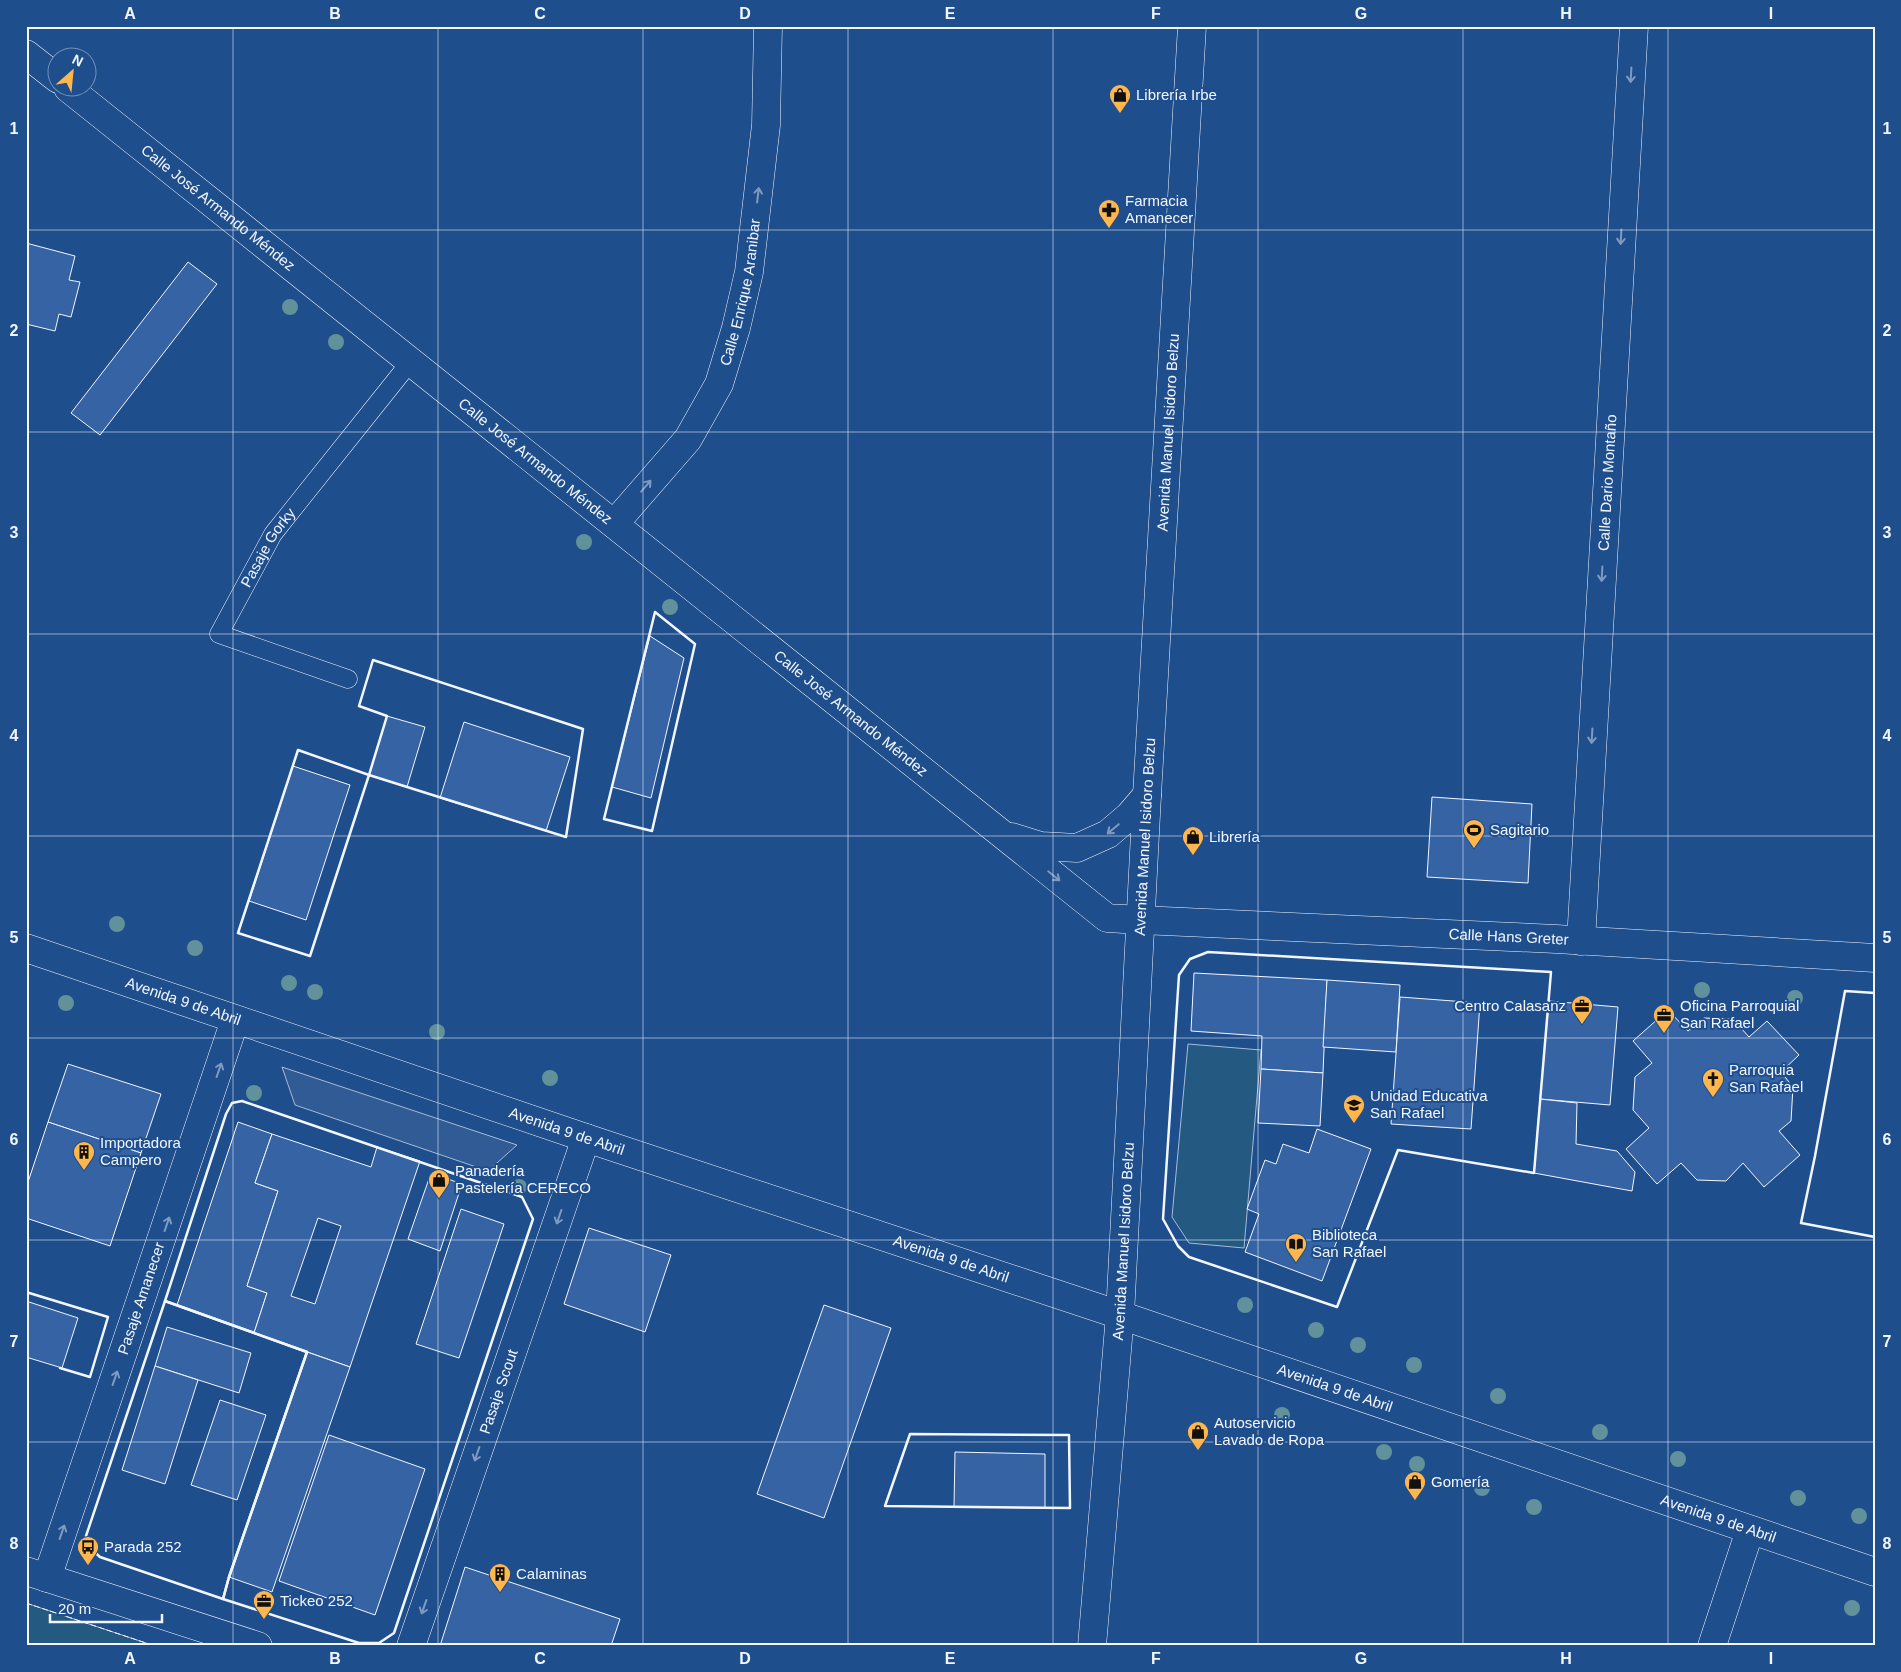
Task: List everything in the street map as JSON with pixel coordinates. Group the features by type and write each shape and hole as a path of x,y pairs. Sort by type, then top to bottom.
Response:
{"street":[{"name":"Calle Enrique Aranibar","path":"614,523 688,439 719,384 722,375 736,328 749,272 766,125 768,26"},
{"name":"Avenida Manuel Isidoro Belzu","path":"1092,1646 1120,1314 1147,795 1192,26"},
{"name":"Calle Dario Montaño","path":"1581,940 1634,26"},
{"path":"26,54 48,71"},
{"name":"Calle José Armando Méndez","path":"81,98 1107,918 1141,920"},
{"name":"Calle José Armando Méndez","path":"1003,835 1041,846 1076,848 1108,834 1129,816 1147,795"},
{"name":"Calle Hans Greter","path":"1141,920 1581,940 1875,958"},
{"name":"Avenida 9 de Abril","path":"26,948 586,1138 1120,1314 1875,1572"},
{"name":"Pasaje Amanecer","path":"37,1575 235,1020"},
{"name":"Pasaje Scout","path":"411,1646 586,1138"},
{"path":"1712,1646 1750,1530"},
{"path":"37,1575 258,1646"}],"lane":[{"name":"Pasaje Gorky","path":"348,679 219,634 273,534 411,361"}],"shaded area":[{"path":"1188,1044 1261,1050 1244,1248 1189,1243 1172,1217"},
{"path":"282,1067 517,1145 488,1171 295,1105"},
{"path":"26,1603 155,1646 26,1646"}],"building":[{"path":"26,243 75,256 69,280 80,282 71,317 59,314 55,331 26,324"},
{"path":"188,262 217,284 100,435 71,413"},
{"path":"650,636 684,658 651,798 612,787"},
{"path":"387,716 425,727 407,787 369,775"},
{"path":"464,722 570,757 546,831 440,798"},
{"path":"293,766 350,785 306,920 249,901"},
{"path":"1432,797 1532,804 1528,883 1427,877"},
{"path":"1194,973 1327,980 1323,1073 1261,1069 1262,1036 1191,1031"},
{"path":"1327,980 1400,985 1396,1052 1323,1047"},
{"path":"1400,997 1480,1003 1471,1129 1391,1124"},
{"path":"1549,1001 1618,1007 1610,1105 1540,1099"},
{"name":"Parroquia San Rafael","path":"1668,1010 1688,1031 1704,1018 1733,1019 1749,1037 1767,1021 1799,1055 1781,1072 1793,1087 1791,1121 1779,1131 1800,1155 1764,1187 1743,1163 1726,1181 1697,1180 1681,1163 1657,1184 1626,1149 1649,1128 1633,1110 1635,1077 1652,1063 1633,1041"},
{"name":"Importadora Campero","path":"68,1064 161,1094 141,1153 48,1122"},
{"path":"1261,1069 1323,1073 1320,1126 1258,1123"},
{"path":"1540,1099 1577,1103 1576,1144 1617,1151 1635,1172 1632,1191 1534,1173"},
{"name":"Importadora Campero","path":"48,1122 141,1153 110,1246 26,1218 26,1188"},
{"path":"238,1122 272,1134 255,1183 278,1191 247,1286 267,1293 254,1333 177,1305"},
{"path":"1317,1129 1371,1149 1322,1281 1245,1252 1259,1214 1247,1209 1265,1160 1276,1164 1283,1144 1309,1153"},
{"path":"272,1134 371,1167 377,1147 420,1161 350,1367 254,1333 267,1293 247,1286 278,1191 255,1183","holes":["318,1218 341,1226 315,1304 291,1296"]},
{"path":"431,1173 462,1184 440,1251 408,1239"},
{"path":"461,1209 504,1224 459,1358 416,1344"},
{"path":"589,1228 671,1255 645,1332 564,1304"},
{"path":"26,1301 78,1318 62,1368 26,1357"},
{"path":"824,1305 891,1328 824,1518 757,1494"},
{"path":"167,1327 251,1353 239,1393 155,1366"},
{"path":"307,1352 350,1367 272,1592 229,1577"},
{"path":"155,1366 198,1380 165,1484 122,1470"},
{"path":"220,1400 266,1415 237,1500 191,1485"},
{"path":"329,1435 425,1469 375,1615 279,1581"},
{"path":"955,1452 1045,1454 1045,1508 954,1507"},
{"name":"Calaminas","path":"465,1567 620,1619 611,1646 440,1646"}],"fence":[{"path":"26,1603 155,1646"}],"wall":[{"path":"655,612 695,644 652,831 604,819 655,612"},
{"path":"373,660 583,729 566,837 369,775 387,716 359,706 373,660"},
{"path":"298,750 369,775 310,956 238,933 298,750"},
{"path":"1208,952 1551,972 1534,1173 1398,1150 1337,1307 1189,1257 1178,1246 1163,1219 1179,975 1190,959 1208,952"},
{"path":"1875,993 1845,991 1801,1223 1875,1237"},
{"path":"242,1101 522,1197 533,1219 394,1633 379,1643 359,1643 223,1599 307,1352 165,1301 226,1114 232,1103 242,1101"},
{"path":"26,1292 108,1317 90,1377 60,1368"},
{"path":"165,1301 307,1352 223,1599 100,1557 90,1548 86,1536 165,1301"},
{"path":"910,1434 1069,1435 1070,1508 885,1506 910,1434"}],"place":[{"name":"Librería Irbe","path":"1120,114"},
{"name":"Farmacia Amanecer","path":"1109,229"},
{"name":"Sagitario","path":"1474,849"},
{"name":"Librería","path":"1193,856"},
{"name":"Centro Calasanz","path":"1582,1025"},
{"name":"Oficina Parroquial San Rafael","path":"1664,1034"},
{"name":"Parroquia San Rafael","path":"1713,1098"},
{"name":"Unidad Educativa San Rafael","path":"1354,1124"},
{"name":"Importadora Campero","path":"84,1171"},
{"name":"Panadería Pastelería CERECO","path":"439,1199"},
{"name":"Biblioteca San Rafael","path":"1296,1263"},
{"name":"Autoservicio Lavado de Ropa","path":"1198,1451"},
{"name":"Gomería","path":"1415,1501"},
{"name":"Parada 252","path":"88,1566"},
{"name":"Calaminas","path":"500,1593"},
{"name":"Tickeo 252","path":"264,1620"}]}
